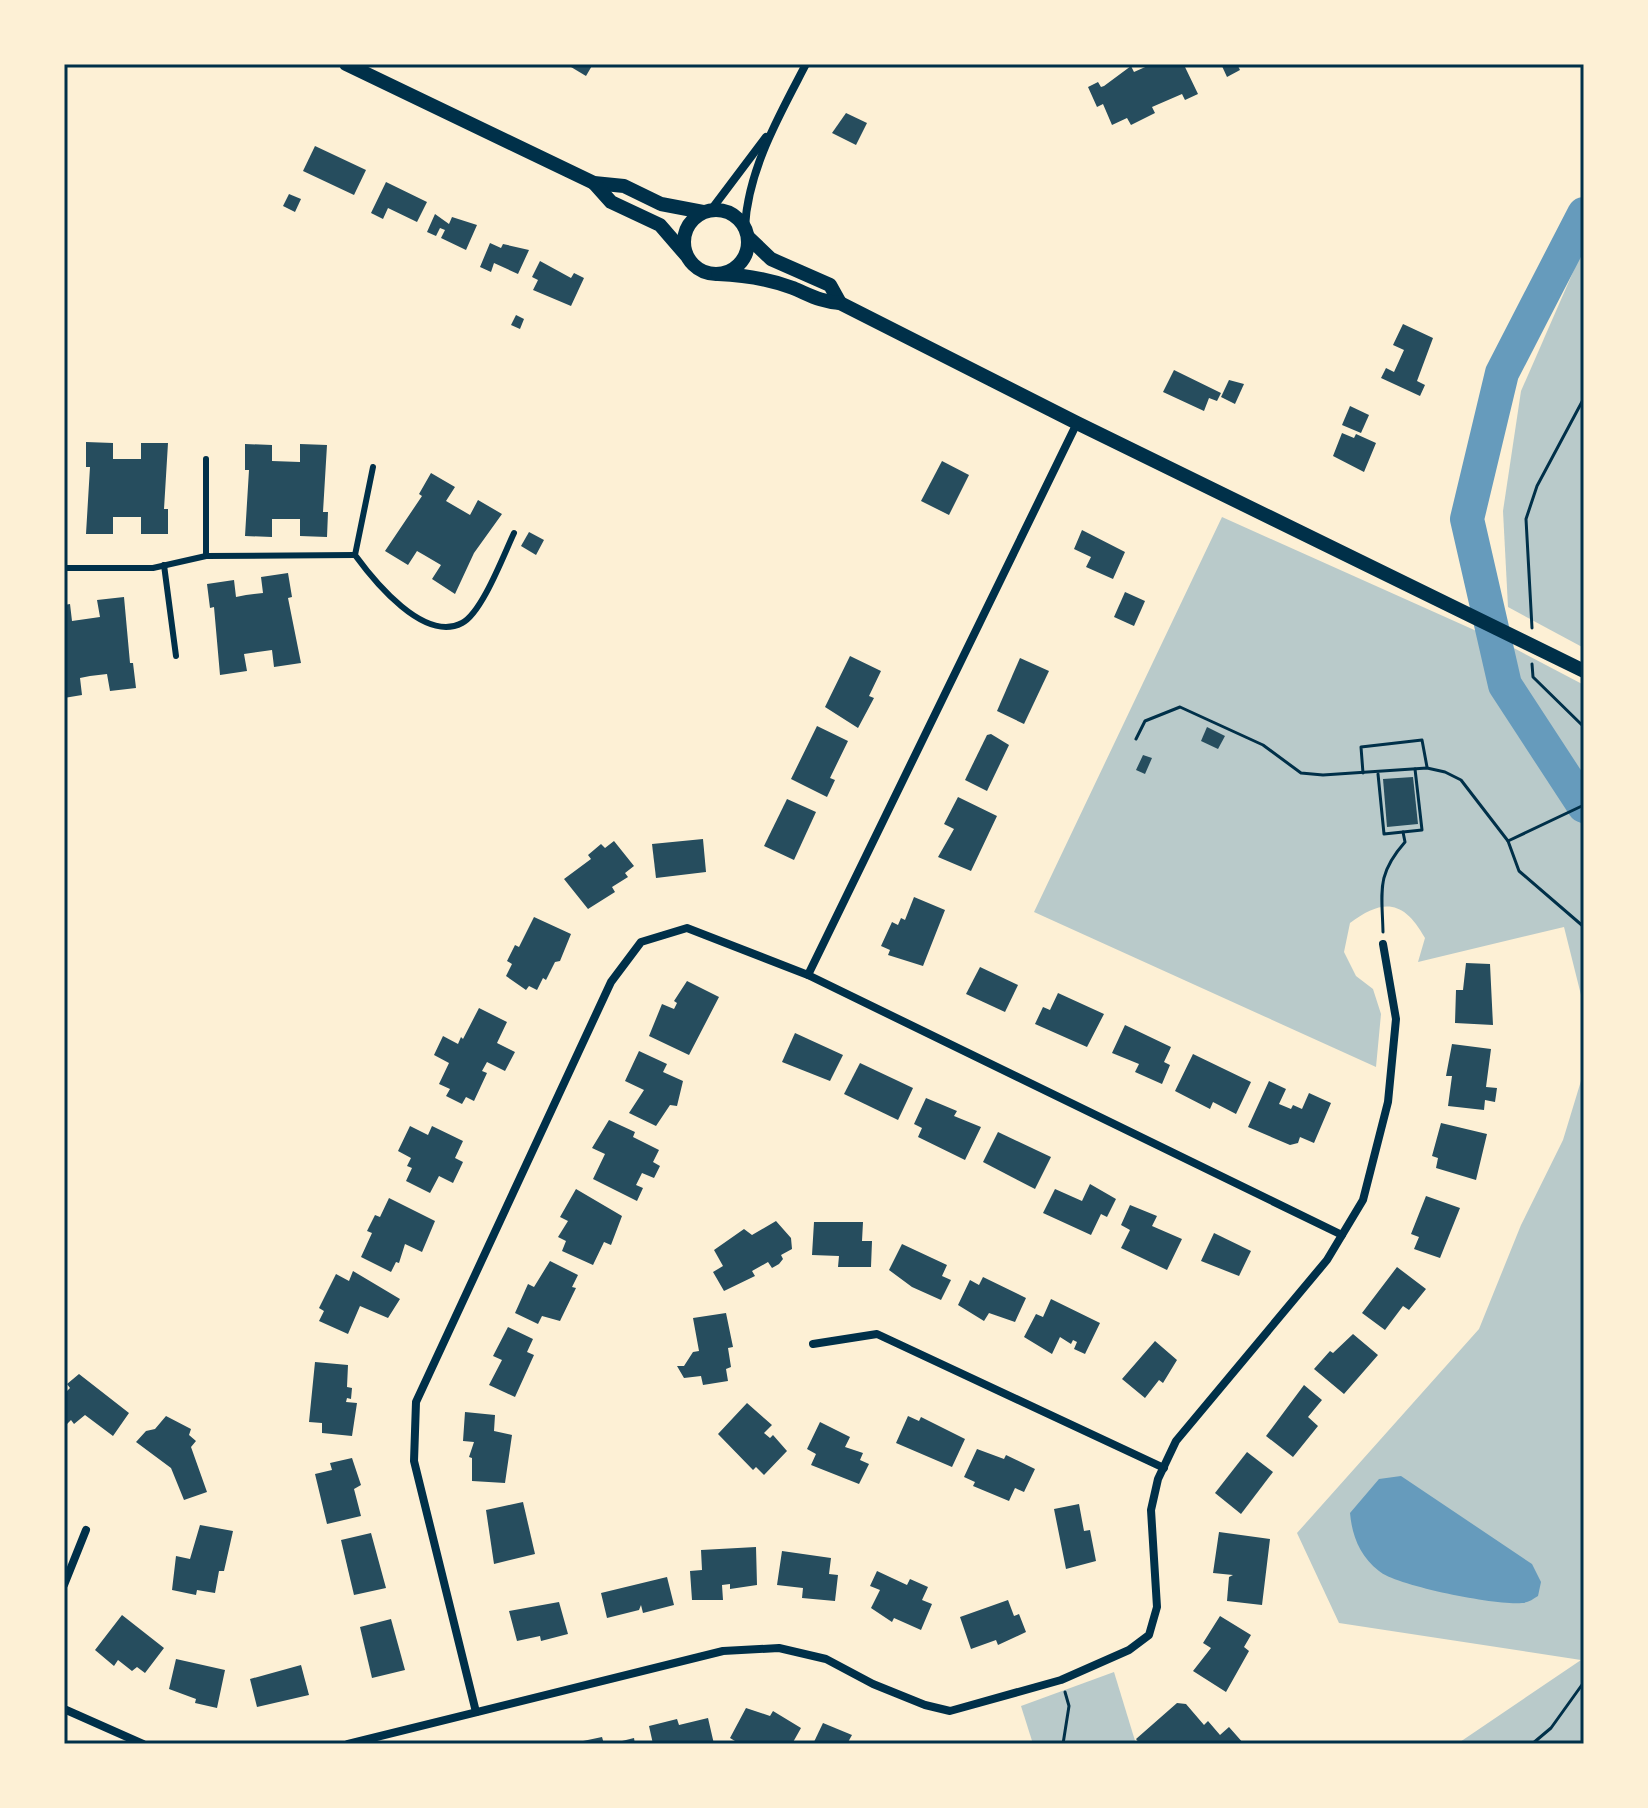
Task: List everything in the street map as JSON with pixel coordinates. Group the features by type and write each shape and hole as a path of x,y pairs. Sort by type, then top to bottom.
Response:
{"street":[{"path":"346,64 594,183 624,186 661,204 730,213 771,259 830,285 840,303"},
{"path":"718,274 738,266 748,247 751,188 774,127 806,64"},
{"path":"690,260 685,252 685,233 730,189 774,127"},
{"path":"594,183 611,202 660,225 697,268 718,274 752,276 794,289 822,302 840,303 1077,423 1584,671"},
{"path":"808,975 1077,423"},
{"path":"476,1712 414,1461 416,1402 611,982 641,942 687,928 808,975 1342,1235"},
{"path":"348,1744 723,1651 754,1648 779,1648 826,1659 873,1684 925,1705 950,1711 1061,1680 1129,1650 1149,1635 1157,1607 1151,1510 1176,1441 1327,1260 1363,1200 1388,1102 1396,1019 1383,944"},
{"path":"813,1344 877,1334 1164,1468"},
{"path":"64,1585 86,1530"},
{"path":"64,1709 143,1744"}],"lane":[{"path":"206,459 206,556"},
{"path":"355,555 373,467"},
{"path":"64,568 164,565 206,556 355,555 395,602 422,620 441,627 463,623 477,607 514,533"},
{"path":"164,565 176,656"}],"path":[{"path":"1532,634 1526,519 1537,486 1584,398"},
{"path":"1532,663 1533,677 1584,727"},
{"path":"1136,739 1145,721 1180,707 1263,745 1301,773 1363,773 1427,768 1461,780 1508,841 1519,871 1584,927"},
{"path":"1363,773 1361,747 1422,740 1427,768"},
{"path":"1378,772 1384,834 1422,830 1415,769"},
{"path":"1508,841 1584,805"},
{"path":"1383,944 1380,885 1384,869 1405,842 1403,832"},
{"path":"1061,1680 1069,1706 1063,1744"},
{"path":"1532,1744 1551,1728 1584,1682"}],"shaded area":[{"path":"1584,247 1584,648 1508,607 1503,511 1521,391"},
{"path":"1222,517 1510,646 1584,685 1584,1007 1564,927 1418,962 1425,938 1417,925 1401,910 1392,907 1373,909 1350,923 1344,952 1356,976 1373,989 1381,1014 1376,1067 1034,912"},
{"path":"1584,1071 1584,1744 1457,1744 1581,1660 1339,1623 1297,1533 1479,1329 1521,1225 1563,1140"},
{"path":"1114,1672 1136,1744 1033,1744 1021,1706"}],"water":[{"path":"1401,1476 1532,1564 1541,1582 1538,1596 1522,1603 1471,1598 1405,1583 1379,1571 1358,1545 1350,1513 1379,1479"}],"building":[{"path":"566,64 593,64 586,76"},
{"path":"1152,64 1191,64 1185,67 1198,94 1185,100 1182,94 1152,107 1155,113 1131,125 1127,118 1112,125 1103,104 1097,107 1088,87 1098,82 1101,87 1104,86 1131,66 1134,72"},
{"path":"1221,64 1237,64 1240,70 1227,77"},
{"path":"846,113 867,123 856,145 832,133"},
{"path":"315,146 366,170 354,195 303,171"},
{"path":"386,182 427,202 417,222 388,208 383,219 371,213"},
{"path":"289,194 301,199 295,212 283,206"},
{"path":"435,214 449,224 452,217 477,225 466,250 441,238 445,230 440,228 436,236 427,232"},
{"path":"490,243 501,248 503,244 529,250 518,274 494,263 491,272 480,267"},
{"path":"540,261 571,278 574,273 584,278 571,306 533,290 538,280 532,277"},
{"path":"516,315 524,319 520,329 511,325"},
{"path":"1403,324 1433,338 1417,381 1425,385 1420,396 1381,378 1386,368 1394,372 1404,350 1393,345"},
{"path":"1174,370 1221,393 1217,401 1209,398 1204,411 1163,392"},
{"path":"1229,380 1244,384 1235,404 1221,397"},
{"path":"1350,406 1369,415 1361,433 1342,425"},
{"path":"1342,433 1354,438 1356,434 1376,443 1364,472 1333,456"},
{"path":"86,442 113,443 113,459 141,459 141,443 168,443 164,509 168,509 168,534 141,534 141,517 113,517 113,534 86,534 90,467 86,467"},
{"path":"245,444 272,445 272,461 300,462 300,444 327,445 323,512 328,512 327,537 300,536 300,519 272,519 272,537 245,536 249,470 245,470"},
{"path":"942,461 969,475 949,515 921,501"},
{"path":"431,473 455,487 446,501 470,515 478,500 502,514 474,553 455,594 432,579 441,565 417,551 408,565 385,551 422,496 419,494"},
{"path":"1082,530 1125,552 1113,579 1086,567 1091,557 1074,549"},
{"path":"529,532 544,540 536,555 521,546"},
{"path":"288,573 292,597 288,598 301,663 274,667 272,650 244,654 247,671 220,675 214,607 210,608 207,584 234,580 236,597 263,593 261,577"},
{"path":"1125,592 1145,601 1134,626 1114,617"},
{"path":"124,597 130,663 133,663 136,688 110,691 107,674 90,676 80,678 82,695 64,698 64,605 70,604 72,621 100,617 97,600"},
{"path":"850,656 881,671 869,696 874,698 858,728 825,707"},
{"path":"1020,658 1049,671 1024,724 997,711"},
{"path":"817,726 848,741 830,778 835,780 827,797 791,779"},
{"path":"1207,727 1225,736 1218,749 1201,741"},
{"path":"991,734 1009,745 987,791 965,780 987,735"},
{"path":"1143,755 1152,758 1145,774 1136,770"},
{"path":"1413,777 1418,824 1387,827 1383,779"},
{"path":"958,797 997,816 971,871 938,857 954,829 944,824"},
{"path":"787,799 816,812 794,860 764,846"},
{"path":"703,839 706,872 656,878 652,844"},
{"path":"614,841 634,866 625,873 628,877 612,887 615,892 588,909 564,879 591,859 588,855 601,844 605,848"},
{"path":"914,897 945,910 923,966 888,955 890,950 881,946 892,922 898,925 901,918 905,920"},
{"path":"534,917 571,934 560,961 555,962 546,980 543,978 537,990 529,986 526,990 506,976 512,964 507,961 515,945 519,947"},
{"path":"1466,963 1490,964 1493,1025 1455,1023 1456,990 1463,990"},
{"path":"980,967 1018,985 1005,1012 966,994"},
{"path":"687,981 719,997 689,1055 649,1036 662,1004 674,1009 677,1003 674,1001"},
{"path":"1058,993 1104,1014 1087,1047 1035,1024 1043,1007 1050,1010"},
{"path":"479,1008 507,1022 497,1043 515,1052 505,1071 487,1062 482,1071 487,1073 474,1101 466,1097 462,1104 446,1096 450,1089 439,1084 449,1063 434,1055 443,1036 458,1044 461,1037 463,1039"},
{"path":"1125,1025 1171,1047 1164,1062 1170,1065 1162,1084 1135,1072 1139,1064 1112,1053"},
{"path":"795,1033 843,1055 830,1081 782,1062"},
{"path":"1452,1044 1491,1049 1486,1087 1497,1088 1495,1102 1485,1100 1484,1110 1448,1106 1452,1076 1446,1076"},
{"path":"639,1051 667,1064 663,1072 683,1081 677,1106 670,1105 656,1126 629,1113 644,1090 625,1081"},
{"path":"1193,1054 1251,1082 1236,1114 1213,1102 1210,1109 1175,1091"},
{"path":"860,1063 913,1088 898,1120 844,1094"},
{"path":"1269,1081 1286,1089 1279,1104 1291,1109 1293,1105 1302,1109 1309,1093 1331,1103 1314,1143 1300,1137 1298,1143 1290,1145 1248,1127"},
{"path":"926,1098 957,1111 954,1116 981,1127 965,1160 918,1137 922,1128 914,1124"},
{"path":"609,1120 635,1132 633,1137 659,1150 653,1162 660,1166 654,1178 642,1173 636,1185 643,1188 637,1201 593,1179 605,1154 592,1148"},
{"path":"1441,1123 1487,1134 1476,1180 1436,1168 1438,1158 1432,1156"},
{"path":"410,1126 428,1135 432,1126 463,1141 455,1158 463,1162 453,1183 439,1176 430,1193 406,1181 412,1168 407,1166 411,1158 398,1151"},
{"path":"998,1132 1051,1157 1035,1189 983,1162"},
{"path":"1090,1184 1116,1199 1107,1217 1101,1214 1091,1235 1043,1213 1055,1189 1082,1201"},
{"path":"576,1189 622,1216 611,1245 604,1242 593,1265 562,1251 566,1241 558,1237 568,1221 560,1217"},
{"path":"1426,1196 1460,1208 1440,1258 1414,1249 1419,1237 1411,1234"},
{"path":"389,1198 435,1221 422,1252 405,1244 399,1263 396,1262 391,1272 361,1257 372,1233 367,1231 375,1215 380,1217"},
{"path":"1130,1205 1157,1216 1152,1226 1182,1239 1167,1270 1121,1248 1130,1230 1121,1225"},
{"path":"776,1221 791,1238 792,1249 781,1255 783,1259 779,1264 772,1268 768,1262 752,1271 755,1276 724,1291 713,1272 723,1266 714,1250 744,1229 752,1235"},
{"path":"814,1222 863,1222 862,1241 872,1241 871,1267 838,1267 839,1256 812,1255"},
{"path":"1214,1233 1251,1251 1239,1276 1201,1261"},
{"path":"902,1244 947,1265 942,1276 951,1280 941,1300 912,1287 889,1270"},
{"path":"550,1261 578,1275 572,1287 576,1288 560,1321 542,1316 538,1324 515,1313 528,1284 534,1287"},
{"path":"1397,1267 1426,1289 1409,1310 1403,1306 1385,1330 1362,1313"},
{"path":"353,1271 400,1299 388,1318 360,1306 348,1334 319,1321 324,1311 319,1308 336,1274 349,1281"},
{"path":"983,1277 1026,1298 1015,1322 989,1313 984,1321 958,1305 970,1280 979,1285"},
{"path":"1051,1299 1100,1323 1085,1354 1074,1349 1077,1342 1073,1340 1071,1344 1060,1337 1052,1354 1024,1337 1036,1314 1043,1317"},
{"path":"726,1313 733,1347 728,1348 731,1367 726,1369 728,1381 703,1385 701,1376 684,1378 677,1366 684,1366 693,1352 699,1351 693,1318"},
{"path":"508,1327 533,1339 527,1352 534,1355 515,1397 489,1385 502,1360 493,1356"},
{"path":"1353,1334 1378,1355 1344,1394 1314,1369 1330,1351 1333,1353"},
{"path":"1155,1341 1177,1360 1163,1383 1159,1380 1145,1398 1122,1379"},
{"path":"315,1362 348,1365 347,1387 352,1388 351,1399 347,1398 346,1402 357,1403 352,1436 322,1433 322,1423 309,1422"},
{"path":"79,1374 129,1413 113,1436 85,1415 74,1424 71,1420 64,1427 64,1394 70,1388 67,1384"},
{"path":"1304,1385 1322,1400 1308,1417 1318,1426 1293,1457 1266,1436"},
{"path":"747,1403 772,1425 764,1433 770,1438 773,1435 787,1451 764,1475 756,1467 753,1470 718,1434"},
{"path":"465,1412 495,1415 494,1431 512,1435 505,1483 472,1481 472,1458 469,1457 474,1442 463,1441"},
{"path":"166,1416 191,1429 189,1435 196,1441 191,1447 207,1492 184,1500 171,1468 136,1442 146,1431 155,1429"},
{"path":"908,1416 919,1421 921,1417 965,1439 952,1467 896,1443"},
{"path":"820,1422 850,1437 845,1447 863,1453 860,1460 869,1464 859,1484 811,1465 816,1454 807,1449"},
{"path":"977,1449 1004,1459 1006,1455 1035,1469 1024,1492 1015,1488 1009,1501 973,1486 975,1482 964,1477"},
{"path":"1247,1452 1273,1472 1241,1514 1215,1493"},
{"path":"352,1458 361,1485 354,1489 361,1516 327,1524 315,1474 332,1470 330,1463"},
{"path":"523,1502 535,1554 494,1564 486,1510"},
{"path":"1079,1504 1084,1531 1090,1530 1096,1561 1066,1569 1054,1509"},
{"path":"200,1525 233,1531 224,1571 219,1571 215,1593 197,1590 196,1595 172,1590 176,1556 190,1559"},
{"path":"1219,1532 1270,1539 1262,1605 1227,1601 1229,1577 1233,1575 1213,1573"},
{"path":"371,1533 386,1588 354,1595 341,1540"},
{"path":"756,1547 757,1585 730,1589 730,1584 722,1585 723,1600 692,1600 690,1571 702,1570 701,1550"},
{"path":"782,1551 831,1558 829,1574 838,1575 835,1601 802,1598 803,1588 777,1585"},
{"path":"877,1571 907,1585 910,1579 928,1587 922,1600 932,1604 921,1630 894,1618 892,1622 871,1608 880,1590 870,1586"},
{"path":"667,1577 674,1605 643,1613 641,1605 639,1610 607,1618 601,1593"},
{"path":"1008,1600 1014,1616 1019,1614 1026,1632 998,1645 996,1640 971,1649 960,1617"},
{"path":"559,1602 568,1634 541,1641 540,1636 517,1641 509,1611"},
{"path":"122,1615 164,1648 145,1673 137,1667 132,1671 118,1660 114,1666 95,1650"},
{"path":"1220,1616 1251,1635 1244,1647 1249,1651 1226,1692 1193,1671 1211,1648 1203,1643"},
{"path":"391,1619 405,1670 372,1678 360,1627"},
{"path":"176,1659 225,1670 217,1708 195,1703 196,1699 169,1689"},
{"path":"301,1665 309,1695 257,1707 250,1679"},
{"path":"1177,1703 1186,1704 1204,1725 1208,1721 1220,1735 1229,1727 1244,1744 1140,1744 1136,1739"},
{"path":"746,1708 770,1716 773,1711 801,1728 792,1744 740,1744 730,1738"},
{"path":"708,1718 714,1744 653,1744 649,1726 677,1719 679,1725"},
{"path":"823,1723 852,1735 847,1744 813,1744"},
{"path":"602,1737 604,1744 584,1744 583,1741"},
{"path":"634,1738 635,1744 614,1744 614,1743"}],"waterway":[{"path":"1584,214 1502,373 1467,519 1505,685 1584,806"}]}
